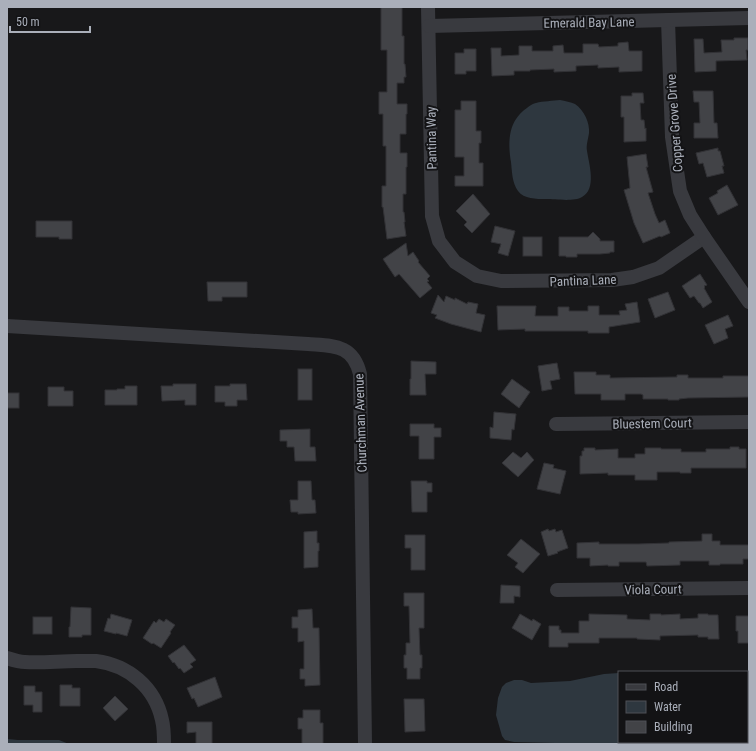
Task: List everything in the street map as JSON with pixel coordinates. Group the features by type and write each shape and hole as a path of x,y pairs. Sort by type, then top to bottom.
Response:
{"street":[{"name":"Pantina Way","path":"428,7 432,216 439,241 456,262"},
{"name":"Emerald Bay Lane","path":"429,26 749,18"},
{"name":"Copper Grove Drive","path":"668,20 672,137 680,191 690,215 749,302"},
{"name":"Pantina Lane","path":"456,262 477,276 501,281 612,280 633,277 659,268 704,237"},
{"name":"Churchman Avenue","path":"7,326 308,344 338,347 351,356 357,365 360,374 365,744"},
{"name":"Bluestem Court","path":"556,424 749,422"},
{"name":"Viola Court","path":"557,590 749,588"},
{"path":"7,658 24,662 94,661 115,665 130,672 147,687 155,700 160,712 164,730 164,744"}],"water":[{"path":"560,100 575,104 584,113 587,121 589,133 587,149 591,176 589,188 587,193 579,199 538,199 524,196 518,191 513,181 510,134 514,122 523,111 531,105 539,102"},
{"path":"618,673 618,743 721,743 595,744 514,742 505,740 502,736 496,715 498,698 502,687 506,683 514,680 522,680 531,683 570,681 604,674"},
{"path":"7,739 59,740 69,744 7,744"}],"building":[{"path":"381,7 402,7 402,36 404,36 404,64 406,77 404,77 404,83 397,83 397,104 407,104 406,134 400,134 400,153 407,153 406,194 403,194 403,212 406,236 387,239 382,207 382,186 386,186 386,146 383,146 383,114 379,114 379,92 387,92 387,50 381,50"},
{"path":"734,38 748,38 748,50 746,50 747,60 716,61 716,71 695,72 694,39 703,39 704,53 722,52 721,40 734,40"},
{"path":"628,42 629,51 642,51 642,71 619,72 619,67 598,68 598,65 576,66 576,71 554,72 554,69 530,70 514,71 514,75 492,76 491,48 501,48 501,56 519,55 519,46 532,46 532,51 553,51 553,46 563,45 564,53 583,53 583,44 598,44 599,47 618,46 618,43"},
{"path":"464,49 476,49 476,71 466,71 466,74 455,74 455,53 464,53"},
{"path":"693,91 713,91 714,123 717,123 718,138 694,138 694,123 700,123 699,102 694,102"},
{"path":"632,93 643,93 644,103 640,103 641,120 644,120 645,129 646,128 646,141 624,142 624,117 621,117 621,96 632,96"},
{"path":"461,101 476,101 476,131 481,131 481,143 479,143 479,163 483,163 483,186 455,186 455,176 464,176 464,157 455,157 455,110 461,110"},
{"path":"718,148 724,166 722,166 724,173 707,177 703,163 699,164 696,153"},
{"path":"646,154 648,167 646,167 653,192 648,193 659,223 665,220 670,233 643,243 634,223 624,190 630,188 627,157"},
{"path":"727,185 738,205 718,215 709,198 718,193 717,191"},
{"path":"473,194 490,214 472,233 464,225 467,222 456,211"},
{"path":"36,221 72,221 72,239 59,239 59,237 36,237"},
{"path":"495,226 515,231 508,256 498,253 501,244 491,242"},
{"path":"593,232 600,239 600,241 614,241 614,252 600,254 577,254 577,257 559,256 559,237 588,237"},
{"path":"523,237 542,237 542,256 523,256"},
{"path":"406,243 408,256 413,252 419,261 418,262 430,276 427,279 429,281 427,282 432,288 420,298 399,274 395,277 383,259"},
{"path":"700,274 707,285 704,286 704,288 712,302 703,308 694,296 690,298 682,286"},
{"path":"207,282 247,282 247,297 222,297 222,301 208,301"},
{"path":"668,292 675,310 655,318 648,299"},
{"path":"438,295 444,302 446,296 455,300 455,298 467,304 468,302 478,304 476,313 485,315 481,332 435,318 437,315 431,313"},
{"path":"637,302 640,322 609,327 609,333 588,333 588,331 525,331 525,329 498,330 497,306 536,306 535,316 558,316 558,307 569,307 569,311 588,311 588,306 599,306 599,315 620,315 619,311 627,310 625,304"},
{"path":"728,315 733,326 725,329 728,338 714,344 705,325"},
{"path":"411,361 436,362 436,374 425,374 426,395 410,395"},
{"path":"557,363 560,379 550,381 552,389 542,391 538,366"},
{"path":"298,369 312,369 312,400 298,400"},
{"path":"574,372 596,372 596,375 610,375 610,378 677,377 677,375 688,375 688,378 749,376 749,397 688,398 668,400 643,399 643,395 641,394 625,394 625,400 601,400 601,394 575,394"},
{"path":"512,379 530,392 519,408 501,394"},
{"path":"173,384 196,384 196,405 185,405 185,400 162,401 161,386 173,386"},
{"path":"230,384 246,384 247,400 237,400 237,406 225,406 225,402 215,402 215,386 230,386"},
{"path":"125,386 137,386 137,405 105,405 105,390 125,389"},
{"path":"48,387 64,387 64,391 73,391 73,406 48,406"},
{"path":"7,393 19,393 19,408 7,408"},
{"path":"494,412 516,414 511,440 490,438 490,427 493,428"},
{"path":"410,424 434,424 434,428 441,428 441,437 434,437 434,459 419,459 419,436 410,436"},
{"path":"310,429 310,447 315,447 316,461 295,461 294,447 287,447 287,441 280,441 280,430"},
{"path":"730,447 746,449 746,468 691,468 691,473 657,472 657,480 635,480 635,475 608,475 608,473 580,474 580,456 582,456 582,451 584,451 584,448 595,448 595,450 618,449 618,458 635,458 635,454 645,454 645,448 681,449 681,452 706,452 706,449 730,449"},
{"path":"513,452 521,458 527,452 534,460 518,477 502,463"},
{"path":"544,463 554,465 553,468 566,471 560,494 537,489"},
{"path":"298,481 311,481 312,500 315,500 316,513 298,514 298,512 291,512 290,500 298,500"},
{"path":"411,481 427,481 427,483 432,483 432,492 427,492 427,512 412,512"},
{"path":"548,529 549,531 555,529 556,532 562,530 568,548 548,556 541,532"},
{"path":"317,531 317,543 319,543 318,567 304,568 304,532"},
{"path":"702,534 712,534 712,541 720,541 720,545 749,545 749,559 743,559 743,564 709,565 709,561 680,561 680,565 647,566 646,562 619,562 619,566 590,566 590,558 577,558 577,543 599,542 599,544 638,544 702,541"},
{"path":"405,535 425,535 425,570 411,570 411,548 405,548"},
{"path":"521,539 540,554 523,573 515,567 518,563 507,555"},
{"path":"501,585 520,586 520,597 514,596 514,603 500,603"},
{"path":"404,593 424,593 424,628 419,628 420,655 422,655 420,679 407,679 407,668 404,668 406,643 410,643 409,606 404,606"},
{"path":"71,607 91,608 91,635 69,637"},
{"path":"312,609 313,628 319,628 320,685 305,686 305,679 300,679 300,669 304,669 304,641 298,642 298,628 292,628 292,617 298,617 298,610"},
{"path":"111,614 132,620 127,636 104,631 108,618 110,619"},
{"path":"520,614 541,624 532,640 512,628"},
{"path":"589,614 627,615 627,619 650,620 650,614 680,614 680,619 698,618 698,614 718,615 719,639 708,639 708,637 698,637 698,635 660,636 660,640 637,638 599,638 599,643 568,643 568,647 549,647 549,626 559,626 561,633 579,633 579,621 589,621"},
{"path":"736,616 749,616 749,643 738,643"},
{"path":"33,617 52,617 52,634 33,634"},
{"path":"159,619 164,622 166,619 175,625 161,648 143,638 154,621 156,623"},
{"path":"184,645 196,660 190,664 193,667 184,673 168,656"},
{"path":"215,677 222,697 198,707 187,688"},
{"path":"60,685 72,685 72,688 80,688 80,706 60,706"},
{"path":"24,686 35,686 35,692 42,692 42,712 33,712 33,705 24,705"},
{"path":"115,696 128,709 115,721 103,708"},
{"path":"404,699 424,699 425,731 405,732"},
{"path":"303,710 320,710 320,723 323,723 323,744 302,744 302,729 298,729 298,718 303,718"},
{"path":"187,722 212,722 212,744 196,744 196,732 187,733"}]}
